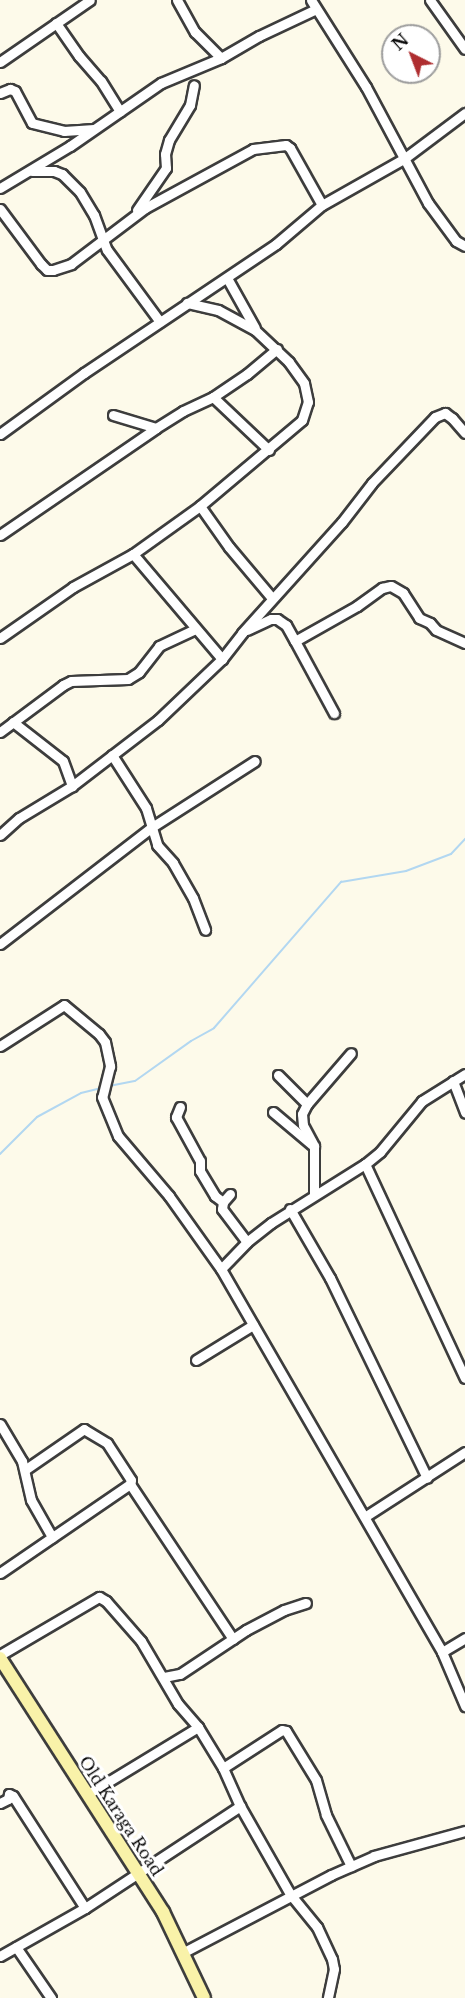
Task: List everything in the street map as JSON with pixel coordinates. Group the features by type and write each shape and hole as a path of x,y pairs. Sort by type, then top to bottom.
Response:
{"street":[{"path":"67,0 74,9"},
{"path":"1,59 90,0"},
{"path":"177,0 195,32 221,58"},
{"path":"430,0 465,49"},
{"path":"0,188 58,153 161,83 221,58 314,3 366,87 428,203 456,241 465,246"},
{"path":"56,22 79,56 101,81 120,111"},
{"path":"134,214 166,168 165,154 169,140 190,105 194,85"},
{"path":"0,93 10,89 15,91 32,123 64,131 94,129"},
{"path":"0,434 187,303 276,244 322,205 405,158 465,113"},
{"path":"0,208 47,270 71,264 134,214 214,172 245,152 265,147 286,145 295,153 322,205"},
{"path":"58,153 62,174"},
{"path":"29,171 54,171 62,174 80,192 94,215 102,240 160,322"},
{"path":"227,278 255,330"},
{"path":"0,636 73,587 133,554 200,506 302,420 308,402 304,383 289,362 255,330 218,310 187,303"},
{"path":"0,535 156,428 183,411 213,397 247,374 276,349"},
{"path":"213,397 269,450"},
{"path":"0,836 19,818 72,786 158,720 222,659 272,598 342,522 372,483 435,417 445,413 465,433"},
{"path":"113,415 156,428"},
{"path":"200,506 229,547 272,598"},
{"path":"133,554 194,630 222,659"},
{"path":"295,641 357,606 382,588 391,585 403,593 419,618 430,623 436,630 465,643"},
{"path":"242,633 271,619 277,619 286,625 334,713"},
{"path":"0,732 71,681 128,678 139,672 159,646 194,630"},
{"path":"13,722 63,761 72,786"},
{"path":"112,755 146,807 157,845 173,863 193,898 205,930"},
{"path":"0,944 152,827 255,761"},
{"path":"0,1046 64,1005 99,1034 105,1042 110,1066 102,1097 118,1136 169,1196 221,1269 366,1516 387,1558 442,1652 465,1706"},
{"path":"314,1194 312,1180 314,1146 303,1125 302,1114 307,1104 351,1053"},
{"path":"221,1269 247,1242 290,1209 365,1164 380,1152 422,1101 465,1074"},
{"path":"278,1075 307,1104"},
{"path":"453,1081 465,1113"},
{"path":"180,1107 176,1117 200,1161 200,1171 215,1196 227,1198 222,1206 226,1217 247,1242"},
{"path":"273,1112 314,1146"},
{"path":"365,1164 464,1371"},
{"path":"290,1209 330,1278 427,1478"},
{"path":"196,1359 253,1325"},
{"path":"0,1424 26,1469 30,1500 52,1537"},
{"path":"26,1469 84,1429 107,1443 131,1480 130,1484 233,1639"},
{"path":"366,1516 465,1452"},
{"path":"0,1573 130,1484"},
{"path":"0,1657 99,1597 121,1615 164,1677 178,1704 198,1727 223,1768 240,1806 290,1894 317,1927 332,1959 333,1978 328,1998"},
{"path":"164,1677 180,1674 233,1639 284,1610 306,1603"},
{"path":"442,1652 465,1638"},
{"name":"Old Karaga Road","path":"0,1657 139,1874 184,1952 204,1998"},
{"path":"87,1794 198,1727"},
{"path":"223,1768 282,1730 286,1731 316,1780 326,1815 351,1866"},
{"path":"0,1803 8,1799 9,1794 13,1796 84,1908"},
{"path":"0,1956 139,1874 240,1806"},
{"path":"184,1952 290,1894 374,1856 465,1831"},
{"path":"16,1947 51,1998"}],"waterway":[{"path":"109,1086 135,1081 191,1041 214,1028 341,882 406,871 451,854 465,839"},
{"path":"0,1154 37,1117 81,1093 101,1088"}]}
